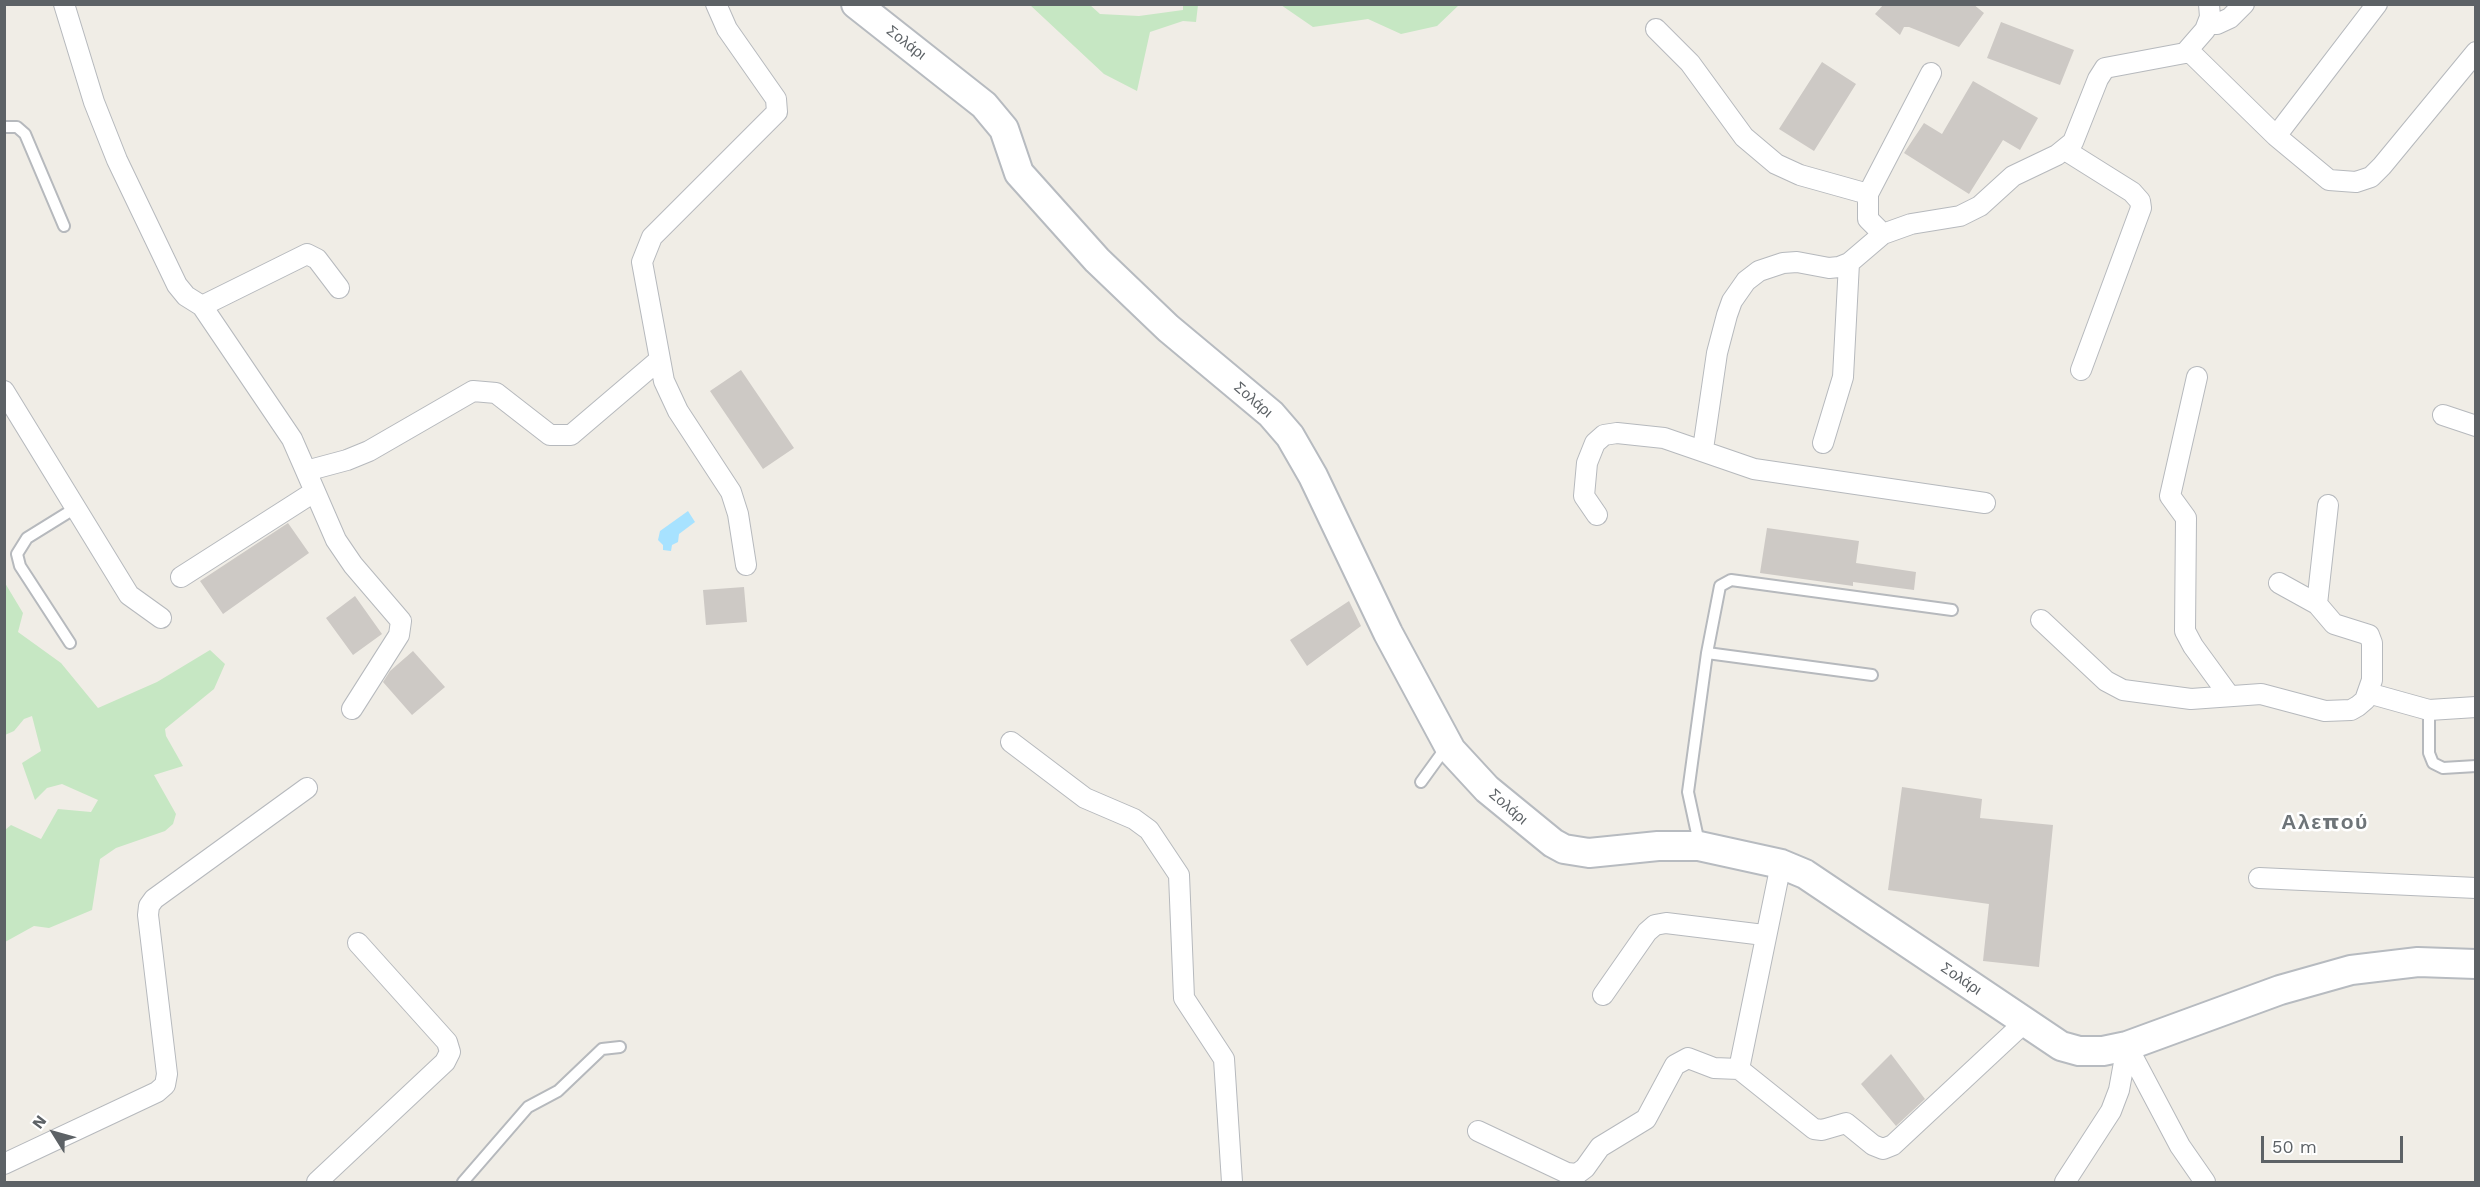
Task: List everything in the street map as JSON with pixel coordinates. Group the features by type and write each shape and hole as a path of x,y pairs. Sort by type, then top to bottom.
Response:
{"street":[{"path":"64,4 94,102 117,160 177,285 202,306 280,419 336,540 401,621 399,635 352,709"},
{"path":"716,4 727,29 776,99 777,112 652,237 645,249 643,274 669,395 731,492 738,514 746,565"},
{"name":"Σολάρι","path":"856,4 984,105 1004,129 1019,174 1077,238 1145,308 1271,414 1290,436 1313,476 1388,633 1448,745 1487,789 1539,833 1564,849 1604,853 1658,846 1699,846 1780,864 1805,874 2061,1046 2079,1051 2103,1052 2127,1046 2280,990 2351,970 2418,962 2475,964"},
{"path":"1703,449 1717,353 1726,315 1738,290 1759,272 1783,263 1797,262 1829,268 1849,263 1883,234 1911,224 1967,214 1986,202 2013,176 2065,150 2078,132 2098,79 2105,68 2171,57 2188,50 2208,14 2217,24 2230,18 2244,4"},
{"path":"2276,136 2377,4"},
{"path":"1656,29 1690,63 1744,137 1776,164 1800,175 1868,194"},
{"path":"2188,50 2276,136 2329,180 2356,182 2371,177 2382,166 2475,52"},
{"path":"1883,234 1868,219 1868,194 1931,73"},
{"path":"2065,150 2132,192 2140,201 2141,208 2081,370"},
{"path":"202,306 307,254 317,259 339,288"},
{"path":"1824,443 1843,377 1849,263"},
{"path":"306,471 347,460 369,451 473,391 496,393 550,435 557,437 571,435 660,360"},
{"path":"2197,377 2170,496 2186,518 2185,631 2193,646 2228,694"},
{"path":"4,391 129,595 161,618"},
{"path":"2443,415 2475,426"},
{"path":"1597,515 1584,496 1584,477 1591,448 1604,435 1617,433 1664,438 1703,449 1754,469 1985,503"},
{"path":"181,576 314,492"},
{"path":"2317,604 2328,505"},
{"path":"2041,620 2119,689 2157,697 2191,699 2228,694 2261,694 2325,711 2341,711 2358,706 2368,693 2372,680 2372,643 2369,635 2334,624 2317,604 2279,583"},
{"path":"2368,693 2429,710 2475,707"},
{"path":"1011,742 1085,798 1134,819 1149,830 1179,875 1184,998 1224,1059 1232,1182"},
{"path":"4,1164 158,1092 165,1085 167,1074 147,915 149,906 154,899 307,788"},
{"path":"1739,1069 1780,864"},
{"path":"2259,878 2475,888"},
{"path":"1603,995 1647,932 1655,925 1666,923 1764,935"},
{"path":"317,1182 446,1062 450,1052 447,1042 358,943"},
{"path":"1478,1131 1567,1173 1577,1174 1586,1168 1600,1147 1646,1119 1679,1061 1688,1058 1714,1068 1739,1069 1814,1129 1822,1130 1841,1122 1850,1124 1873,1145 1883,1149 1893,1145 2025,1022"},
{"path":"2065,1182 2110,1111 2119,1090 2127,1046"},
{"path":"2127,1046 2180,1146 2205,1182"}],"lane":[{"path":"4,127 17,127 25,134 64,226"},
{"path":"70,643 20,566 17,554 27,538 77,507"},
{"path":"1699,846 1688,792 1707,653 1720,586 1731,580 1952,610"},
{"path":"1707,653 1872,675"},
{"path":"2429,710 2429,753 2433,763 2443,768 2475,766"},
{"path":"1421,782 1448,745"},
{"path":"462,1182 528,1107 558,1091 602,1049 620,1047"}],"green space":[{"path":"1030,5 1090,5 1100,14 1139,16 1183,10 1183,5 1198,5 1196,22 1183,21 1150,32 1137,91 1104,74"},
{"path":"1281,5 1459,5 1437,26 1401,34 1368,19 1313,27"},
{"path":"5,583 23,613 18,632 61,663 98,708 157,682 210,650 225,664 214,689 165,729 166,736 183,766 154,775 176,814 173,824 165,831 116,848 100,859 92,910 49,928 34,926 5,942 5,830 11,825 41,839 58,809 91,812 98,800 62,784 47,788 35,800 22,763 41,751 32,716 24,719 14,731 5,735"}],"water":[{"path":"688,511 695,522 679,534 678,542 672,545 671,551 663,550 663,545 658,540 660,531"}],"building":[{"path":"1884,4 1973,4 1984,13 1959,47 1909,27 1904,27 1900,35 1875,14"},
{"path":"2001,22 2074,50 2060,85 1987,58"},
{"path":"1822,62 1856,84 1814,151 1779,129"},
{"path":"1973,81 2038,118 2020,150 2003,140 1969,194 1904,153 1924,123 1942,134"},
{"path":"741,370 794,448 763,469 710,391"},
{"path":"288,523 309,553 223,614 200,581"},
{"path":"1767,528 1859,541 1856,563 1916,572 1914,590 1853,582 1853,586 1760,573"},
{"path":"744,587 747,622 706,625 703,590"},
{"path":"355,596 382,634 353,655 326,618"},
{"path":"1349,601 1361,626 1307,666 1290,640"},
{"path":"413,651 445,687 412,715 383,682 390,671"},
{"path":"1902,787 1982,799 1980,818 2053,825 2039,967 1983,961 1989,904 1888,890"},
{"path":"1891,1054 1925,1099 1896,1126 1861,1084"}],"district":[{"name":"Αλεπού","path":"2325,823"}]}
